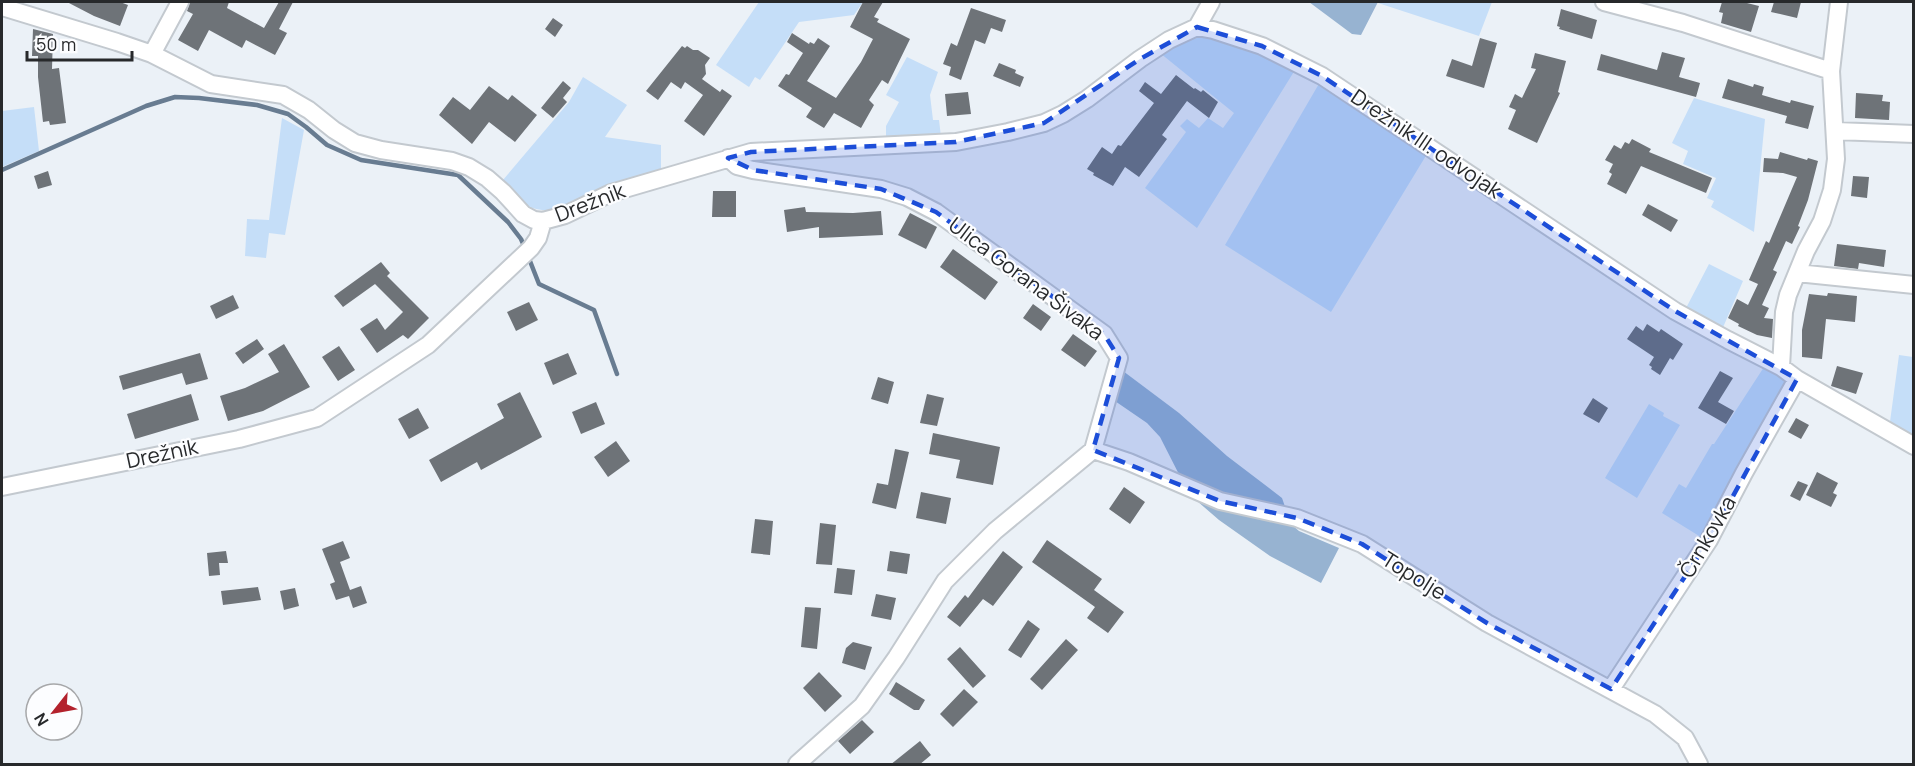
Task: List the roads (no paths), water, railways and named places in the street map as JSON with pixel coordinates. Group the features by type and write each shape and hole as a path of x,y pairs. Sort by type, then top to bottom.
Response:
{"street":[{"path":"152,54 180,2"},
{"path":"1197,27 1211,2"},
{"path":"1604,2 1683,23 1831,71"},
{"path":"1781,367 1784,312 1788,295 1822,221 1832,190 1836,159 1836,131 1831,71 1839,2"},
{"name":"Drežnik","path":"2,7 152,54 211,84 283,95 355,142 381,150 452,161 469,167 487,178 523,214 534,220 543,221 565,215 611,194 751,152 956,142 1035,126 1063,114 1169,40 1197,27"},
{"name":"Drežnik III. odvojak","path":"1197,27 1262,46 1322,76 1676,310 1781,367 1797,380 1914,446"},
{"path":"1836,131 1914,135"},
{"name":"Ulica Gorana Šivaka","path":"728,158 737,166 753,170 881,189 907,197 936,212 1104,334 1119,358 1093,450"},
{"name":"Drežnik","path":"2,488 239,439 317,418 428,345 525,254 538,238 543,221"},
{"path":"1797,273 1914,285"},
{"name":"Črnkovka","path":"1611,690 1709,540 1797,380"},
{"path":"797,765 862,706 945,581 995,531 1093,450"},
{"name":"Topolje","path":"1093,450 1129,462 1220,501 1297,518 1362,543 1487,622 1655,714 1685,738 1699,765"}],"waterway":[{"path":"2,170 146,106 175,97 257,105 288,114 327,145 361,160 458,175 508,222 525,248"},
{"path":"528,256 539,284 594,310 617,374"}]}
